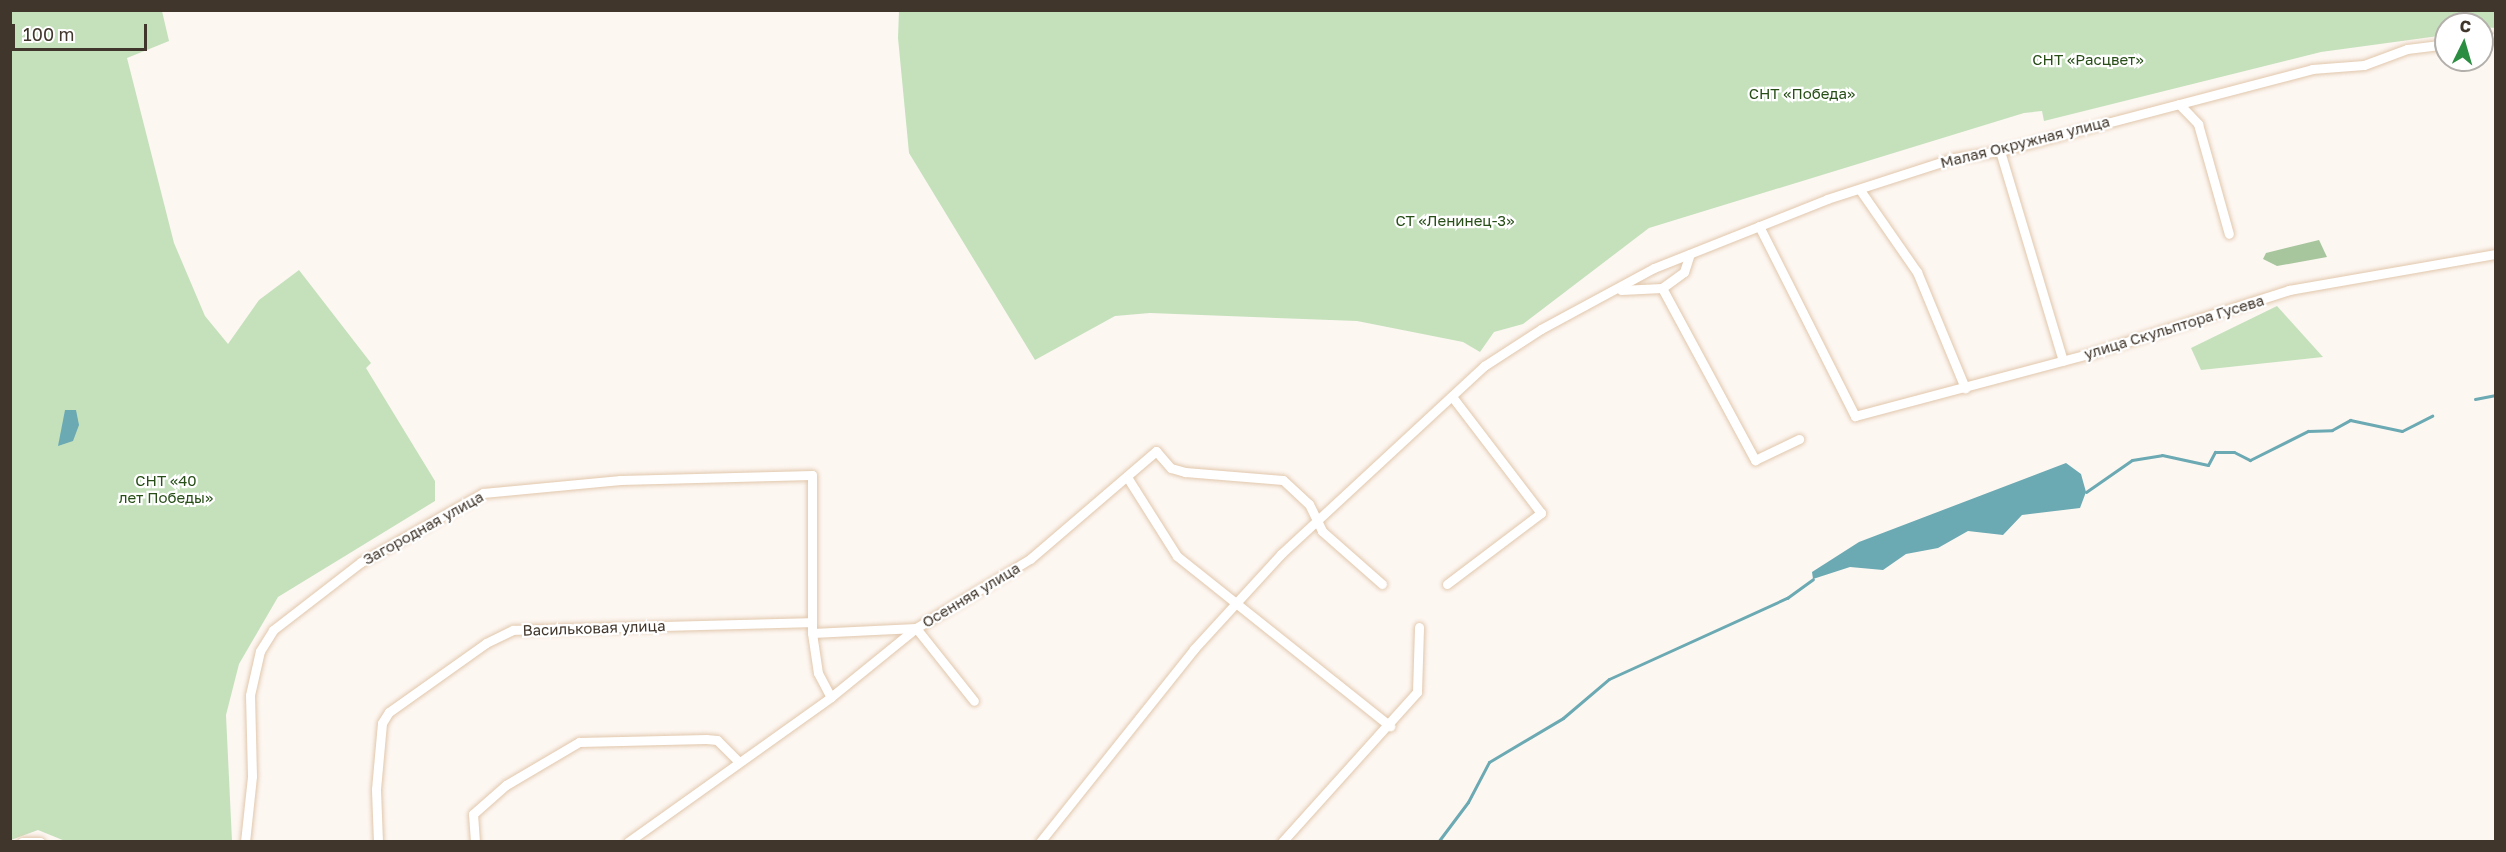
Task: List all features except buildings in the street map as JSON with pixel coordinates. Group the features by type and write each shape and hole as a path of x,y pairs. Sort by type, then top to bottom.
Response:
{"street":[{"name":"Малая Окружная улица","path":"1040,842 1232,605 1316,519 1453,398 1500,353 1690,254 1760,226 1954,158 2000,151 2312,69 2364,65 2407,49 2434,46"},
{"path":"2179,104 2198,124 2229,234"},
{"path":"2000,151 2063,361"},
{"path":"1860,190 1917,272 1965,388"},
{"name":"улица Скульптора Гусева","path":"1760,226 1856,416 2063,361 2289,290 2496,254"},
{"path":"1618,290 1662,288 1684,272 1690,254"},
{"path":"1662,288 1755,460 1799,439"},
{"path":"1447,584 1541,513 1453,398"},
{"name":"Осенняя улица","path":"628,842 831,697 916,628 1030,559 1127,477 1138,461 1156,451 1170,468 1185,472 1282,480 1298,491 1316,519"},
{"name":"Загородная улица","path":"245,842 252,776 250,695 260,651 289,614 361,562 443,514 500,489 812,475 812,622"},
{"path":"1127,477 1177,556 1232,605 1390,726"},
{"path":"1316,519 1382,584"},
{"path":"812,622 818,673 831,697"},
{"name":"Васильковая улица","path":"378,842 376,789 382,723 389,712 486,644 513,630 812,622"},
{"path":"1282,842 1390,726 1418,692 1419,627"},
{"path":"812,633 916,628 974,701"},
{"path":"475,842 473,814 506,785 579,742 717,740 739,762"},
{"path":"22,842 40,842"}],"green space":[{"path":"899,10 2495,10 2495,28 2494,12 2434,12 2434,37 2321,52 2044,121 2042,111 2024,113 1649,228 1523,324 1494,332 1480,352 1463,342 1357,321 1150,313 1115,316 1035,360 909,153 898,38"},
{"name":"СНТ «40 лет Победы»","path":"11,11 162,11 169,41 127,58 174,243 205,316 228,344 259,300 299,270 371,363 366,368 435,481 435,501 278,597 239,664 226,715 232,841 65,841 38,830 11,840"},
{"path":"2319,240 2327,257 2277,266 2263,259 2266,253"},
{"path":"2277,306 2323,357 2201,370 2191,348"}],"water":[{"path":"65,410 76,410 79,425 73,441 58,446"},
{"path":"2066,463 2081,474 2086,492 2080,508 2022,515 2003,535 1968,531 1938,548 1906,554 1883,570 1850,567 1813,579 1812,572 1859,542"}],"waterway":[{"path":"2475,399 2496,395"},
{"path":"2086,492 2132,460 2162,455 2208,465 2215,452 2234,452 2250,460 2308,431 2332,430 2350,420 2402,431 2432,416"},
{"path":"1438,842 1468,802 1489,762 1563,718 1609,679 1787,598 1813,579"}],"park label":[{"name":"СНТ «Расцвет»","path":"2088,60"},
{"name":"СНТ «Победа»","path":"1802,94"},
{"name":"СТ «Ленинец-3»","path":"1455,221"}]}
